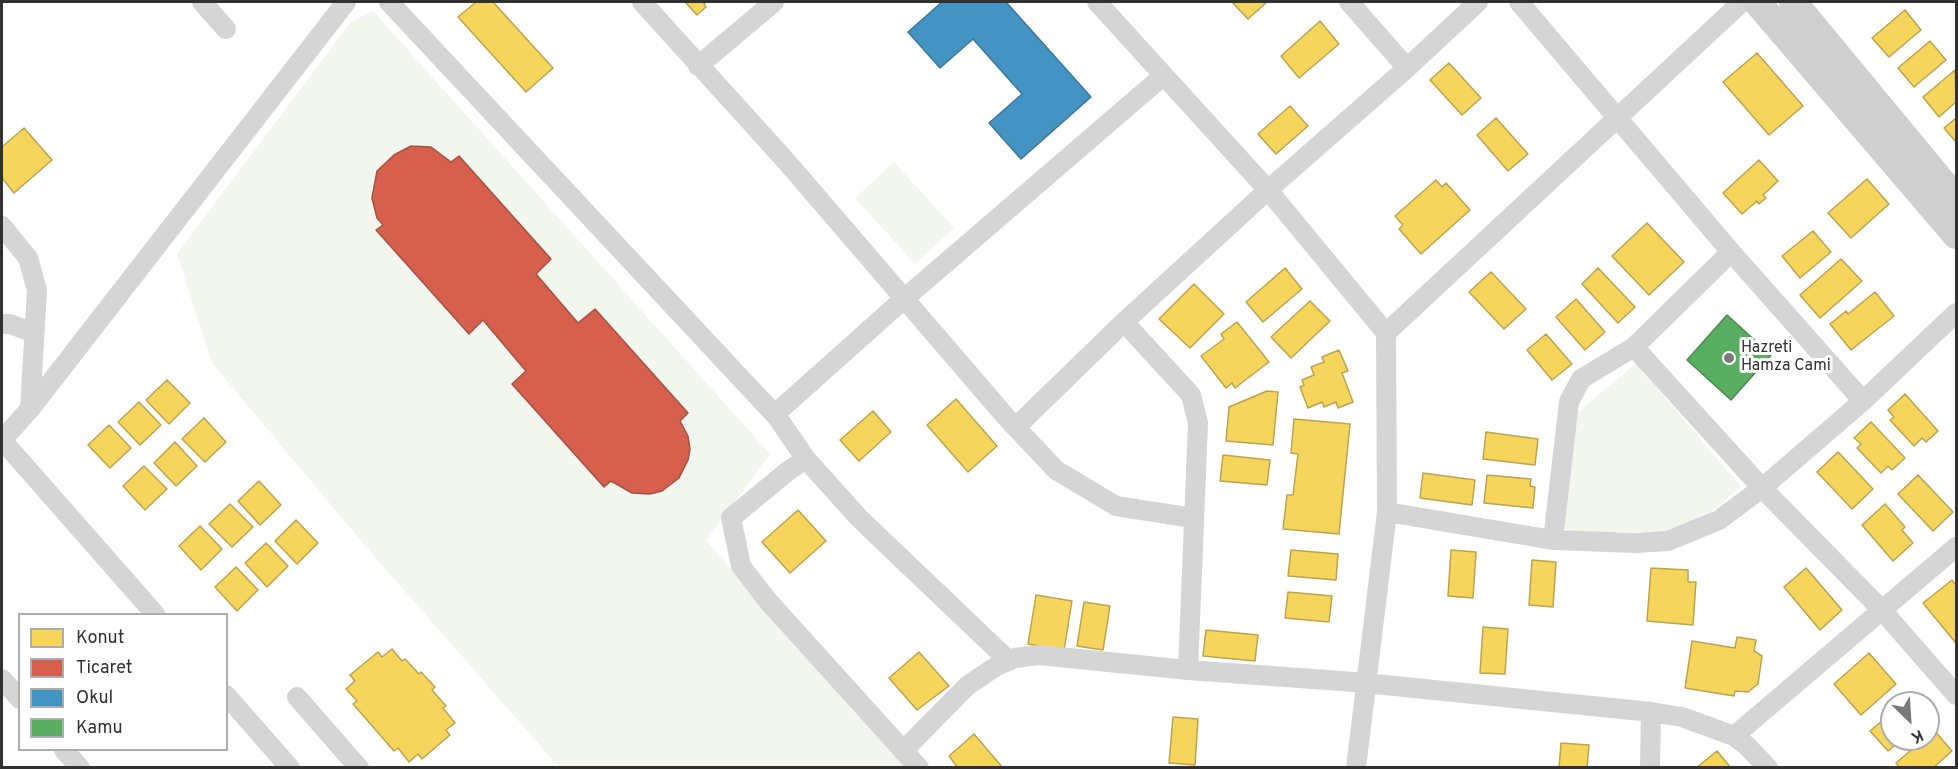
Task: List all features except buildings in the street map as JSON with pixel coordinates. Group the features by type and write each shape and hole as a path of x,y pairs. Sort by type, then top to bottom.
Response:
{"street":[{"path":"202,2 226,29"},
{"path":"153,613 2,440 30,409 346,2"},
{"path":"389,2 777,417 806,459 859,518 1009,661"},
{"path":"642,2 786,161 1016,427 1056,470 1116,506 1193,518"},
{"path":"698,66 774,2"},
{"path":"1097,2 1268,190 1386,333 1387,512 1356,768"},
{"path":"1348,2 1407,68"},
{"path":"1016,427 1124,322 1478,2"},
{"path":"1519,2 1731,252 1863,401"},
{"path":"1386,333 1742,2"},
{"path":"1757,2 1956,235"},
{"path":"1793,2 1956,200"},
{"path":"777,417 775,414 905,298 1163,76"},
{"path":"2,226 28,258 37,290 30,409"},
{"path":"1553,540 1569,402 1581,380 1634,347 1731,252"},
{"path":"1387,512 1553,540 1636,543 1668,541 1719,520 1761,488 1863,401 1956,313"},
{"path":"1124,322 1191,395 1198,423 1188,670"},
{"path":"2,324 10,324 34,333"},
{"path":"1634,347 1761,488 1881,609 1956,695"},
{"path":"806,459 788,471 731,519 741,566 768,602 918,768"},
{"path":"1734,736 1956,547"},
{"path":"903,751 968,686 1015,657 1039,655 1651,712 1682,717 1734,736 1768,768"},
{"path":"2,679 18,697"},
{"path":"228,697 290,768"},
{"path":"297,698 359,768"},
{"path":"1650,768 1651,712"},
{"path":"65,751 80,768"}],"shaded area":[{"path":"373,11 770,454 706,541 915,767 559,767 362,542 212,363 177,254 351,22"},
{"path":"894,162 954,228 915,264 855,198"},
{"path":"1636,363 1741,487 1706,516 1670,532 1574,532 1561,527 1576,414"}],"place":[{"name":"Hazreti Hamza Cami","path":"1729,358"}]}
